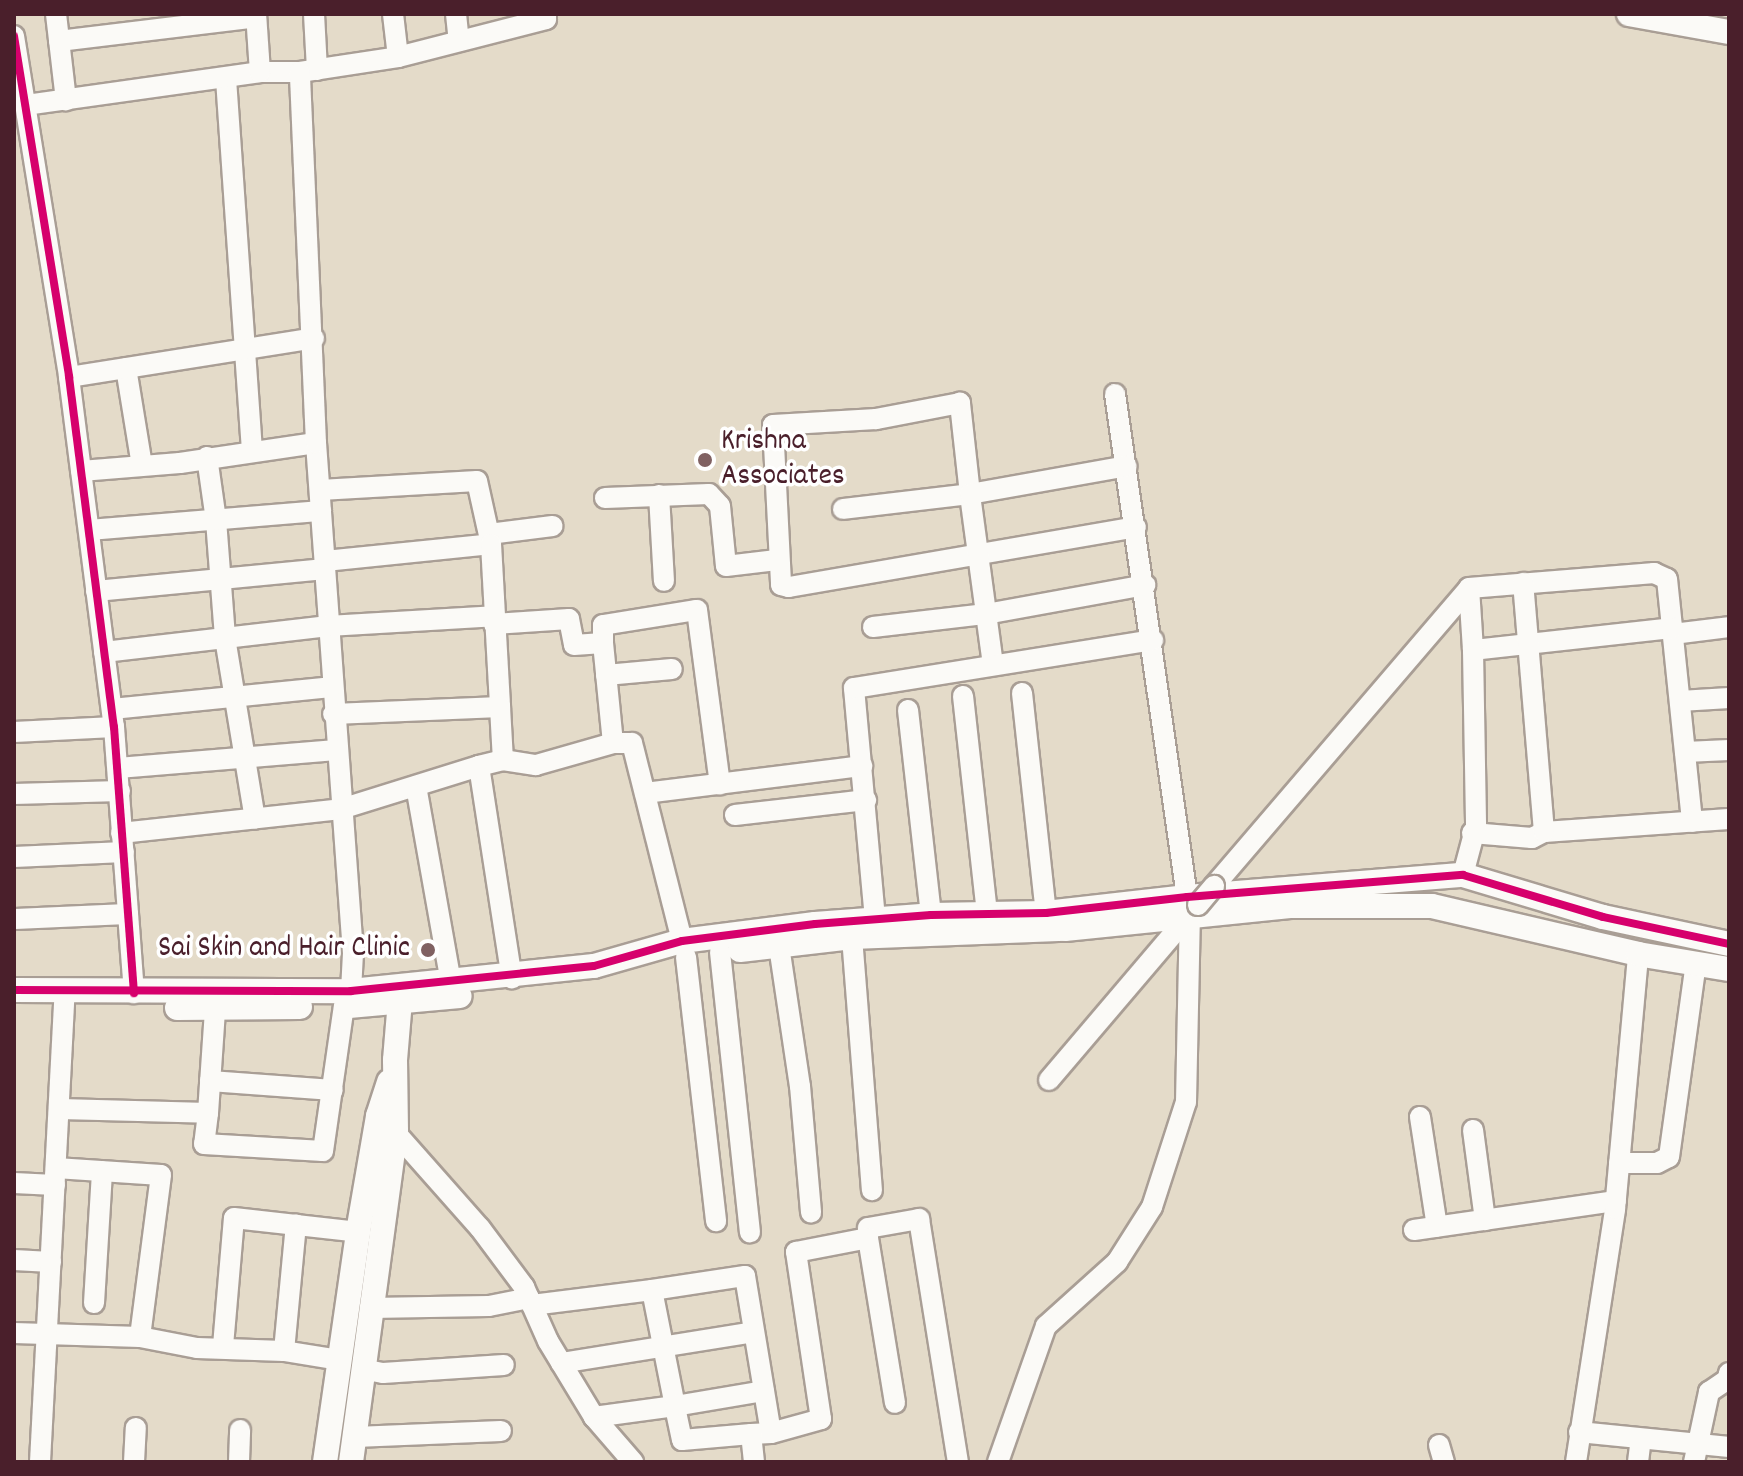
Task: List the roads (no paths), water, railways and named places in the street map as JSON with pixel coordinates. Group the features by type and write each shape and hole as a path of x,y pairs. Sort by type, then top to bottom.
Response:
{"street":[{"path":"56,14 66,100"},
{"path":"215,1009 204,1144 323,1151 353,953 331,687 316,443 308,71 314,14"},
{"path":"393,14 398,57"},
{"path":"456,14 459,41"},
{"path":"21,92 66,100 260,72 308,71 398,57 546,19 546,14"},
{"path":"1629,14 1729,32"},
{"path":"59,41 256,15 260,72"},
{"path":"14,36 69,377 113,718 134,993"},
{"path":"226,79 252,451"},
{"path":"69,377 314,338"},
{"path":"126,368 142,466"},
{"path":"998,1462 1046,1326 1117,1262 1152,1207 1186,1102 1192,905 1115,394"},
{"path":"993,665 986,614 978,553 970,494 960,403 876,419 773,425 777,560 779,580 785,587 978,553 1136,527"},
{"path":"81,471 316,443"},
{"path":"207,457 216,520 225,638 255,819"},
{"path":"843,509 970,494 1127,466"},
{"path":"89,530 216,520 321,501 477,481 490,539 503,760"},
{"path":"605,498 704,493 718,500 726,566 777,560"},
{"path":"659,495 664,581"},
{"path":"96,591 325,565 552,526"},
{"path":"1049,1080 1192,905 1214,886 1469,588 1662,574 1667,579 1692,822"},
{"path":"1523,583 1544,832"},
{"path":"873,627 986,614 1145,585"},
{"path":"1463,875 1476,826 1469,588"},
{"path":"613,743 603,625 697,610 720,784"},
{"path":"104,652 328,626 494,620 569,619 574,645 603,643"},
{"path":"1473,650 1729,627"},
{"path":"875,919 854,688 1153,640"},
{"path":"606,675 672,669"},
{"path":"14,732 233,697 331,687"},
{"path":"1022,693 1046,913"},
{"path":"963,696 987,915"},
{"path":"1680,701 1729,698"},
{"path":"333,714 500,707"},
{"path":"908,710 931,915"},
{"path":"14,857 255,819 341,809 503,760 536,765 613,743 632,743 684,949 716,1221"},
{"path":"118,768 336,750"},
{"path":"1685,752 1729,750"},
{"path":"479,766 512,978"},
{"path":"645,793 862,766"},
{"path":"416,786 451,982"},
{"path":"14,794 120,791"},
{"path":"735,815 866,800"},
{"path":"1472,833 1532,838 1544,832 1729,819"},
{"path":"400,995 451,982 512,978 594,966 875,919 1192,905 1463,875 1603,917 1729,944"},
{"path":"14,990 65,998 215,1009 587,981 684,949 720,952 852,937 1065,929 1192,905 1443,906 1638,954 1729,969"},
{"path":"14,919 128,914"},
{"path":"852,937 872,1190"},
{"path":"779,946 800,1086 811,1213"},
{"path":"720,952 750,1232"},
{"path":"1576,1462 1616,1201 1638,954"},
{"path":"1619,1163 1657,1163 1669,1157 1696,963"},
{"path":"14,1005 134,993 348,999"},
{"path":"325,1462 370,1308 400,995"},
{"path":"40,1462 65,998"},
{"path":"210,1081 333,1090"},
{"path":"60,1109 208,1113"},
{"path":"1420,1117 1437,1227"},
{"path":"351,1462 355,1437 351,1365 358,1232 387,1123"},
{"path":"387,1123 480,1228 530,1301 561,1363 594,1417 633,1462"},
{"path":"1473,1130 1485,1220"},
{"path":"94,1303 102,1171"},
{"path":"14,1183 102,1171 161,1175 140,1337"},
{"path":"1414,1230 1616,1201"},
{"path":"223,1346 234,1218 358,1232"},
{"path":"895,1403 868,1228 919,1219 958,1462"},
{"path":"284,1351 296,1225"},
{"path":"652,1290 682,1440 761,1434 821,1419 796,1252 868,1238"},
{"path":"14,1260 51,1262"},
{"path":"370,1308 489,1306 652,1290 745,1276 764,1391 761,1434 754,1462"},
{"path":"561,1363 754,1332"},
{"path":"14,1333 140,1337 197,1348 223,1346 284,1351 383,1373 504,1365"},
{"path":"1695,1453 1709,1392 1728,1379 1729,1373"},
{"path":"594,1417 764,1391"},
{"path":"134,1462 136,1428"},
{"path":"239,1462 240,1430"},
{"path":"355,1437 501,1431"},
{"path":"1579,1432 1641,1439 1695,1453 1729,1447"},
{"path":"1638,1462 1641,1439"}],"place":[{"name":"Krishna Associates","path":"705,460"},
{"name":"Sai Skin and Hair Clinic","path":"428,950"}]}
